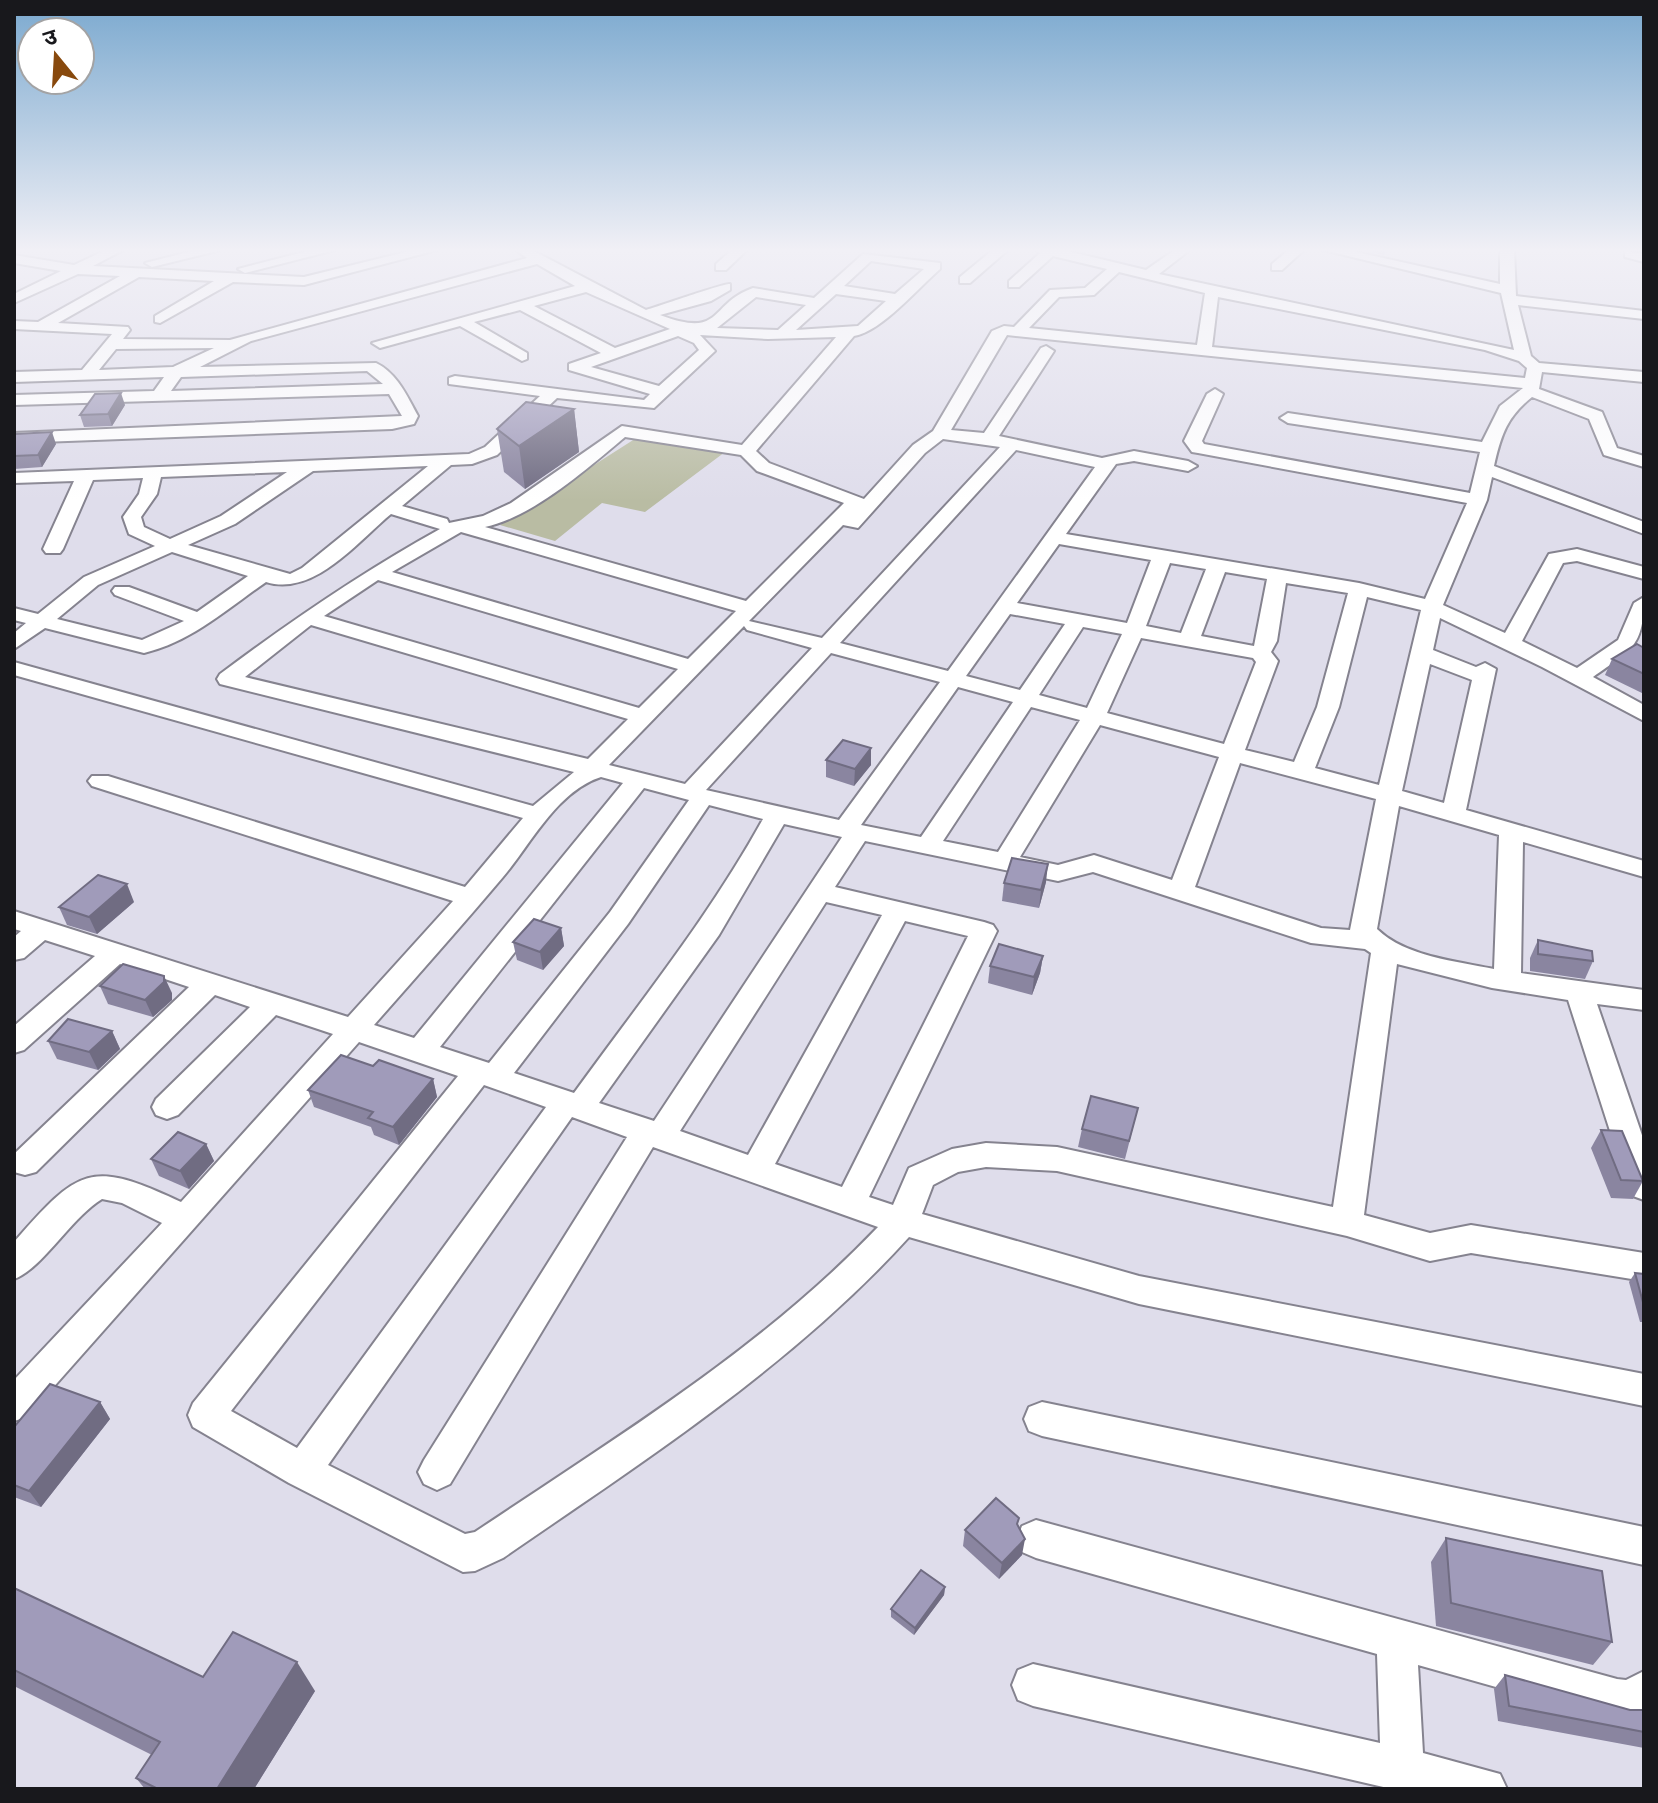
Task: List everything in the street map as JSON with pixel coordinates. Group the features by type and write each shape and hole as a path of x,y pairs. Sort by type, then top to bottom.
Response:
{"street":[{"path":"86,375 121,333"},
{"path":"159,396 176,372 258,333"},
{"path":"380,343 417,333"},
{"path":"483,333 522,356"},
{"path":"575,333 613,353"},
{"path":"661,392 575,369 613,353 678,333"},
{"path":"455,381 648,405 707,351 691,333"},
{"path":"746,451 848,333"},
{"path":"600,770 709,672 752,617 856,501 763,467 746,451 622,431 538,494 488,521 456,527 375,573 308,618 228,679 592,767 693,667 752,617 919,449 940,434 999,333"},
{"path":"1045,333 1531,375 1644,377"},
{"path":"1204,346 1206,333"},
{"path":"1423,333 1488,346 1596,416 1610,451 1644,462"},
{"path":"1519,333 1531,375"},
{"path":"112,344 233,343"},
{"path":"1204,346 1248,347"},
{"path":"989,439 1046,351"},
{"path":"14,377 370,366 379,371 394,389 410,416 404,422 241,449 154,472 86,475"},
{"path":"1347,1223 1376,945 1363,931 1389,795 1424,654 1432,607 1478,500 1486,458 1506,410 1531,375"},
{"path":"14,478 69,437 159,396 394,389"},
{"path":"241,449 260,393"},
{"path":"14,438 69,437 241,449 308,466 472,459 491,451 553,393"},
{"path":"1215,394 1193,441 1198,448 1478,500"},
{"path":"14,400 69,437 86,475 53,549"},
{"path":"1288,418 1486,458 1644,528"},
{"path":"940,434 1013,443 1107,464"},
{"path":"1013,443 697,795 619,918 487,1073 206,1415 302,1471 438,1543 463,1553 475,1552 701,1401 848,1281 903,1222 920,1177 930,1170 968,1156 1057,1159 1347,1223 1430,1247 1443,1246 1454,1239 1471,1239 1644,1267"},
{"path":"437,1472 654,1134 820,892 851,831 954,679 1107,464 1114,457 1127,455 1188,466"},
{"path":"154,472 148,494 132,521 136,530 169,545 286,581 302,577 445,461"},
{"path":"14,643 91,581 252,506 308,466"},
{"path":"387,507 440,523"},
{"path":"464,527 752,617 829,646 1389,795 1644,869"},
{"path":"1054,538 1359,589 1432,607 1510,643 1644,714"},
{"path":"1510,643 1556,558 1577,555 1644,573"},
{"path":"1004,863 1094,716 1134,630 1162,558"},
{"path":"1189,640 1217,567"},
{"path":"375,573 693,667"},
{"path":"14,614 144,647 163,641 200,620 263,575"},
{"path":"1260,653 1267,641 1277,577"},
{"path":"1302,772 1328,707 1359,589"},
{"path":"122,591 200,620"},
{"path":"1578,678 1636,646 1644,603"},
{"path":"1005,607 1260,653 1267,661 1180,892"},
{"path":"308,618 644,717"},
{"path":"927,847 1078,620"},
{"path":"1424,654 1484,673 1453,815"},
{"path":"14,668 539,815"},
{"path":"14,1405 186,1219 539,815 587,772 600,770 777,815 1058,873 1094,863 1320,937 1376,945 1458,972 1644,1000"},
{"path":"420,1051 638,780"},
{"path":"100,781 468,897"},
{"path":"302,1471 573,1104 715,920 756,858 777,815"},
{"path":"1507,980 1511,832"},
{"path":"820,892 984,931 849,1205"},
{"path":"755,1171 897,912"},
{"path":"14,951 27,924 487,1073 849,1205 1139,1290 1644,1390"},
{"path":"14,1042 116,953"},
{"path":"25,1163 210,983"},
{"path":"1579,991 1644,1187"},
{"path":"167,1107 271,1003"},
{"path":"14,1265 76,1200 95,1189 115,1189 186,1219"},
{"path":"1042,1419 1644,1546"},
{"path":"1036,1539 1617,1700 1631,1701 1644,1692"},
{"path":"1397,1639 1402,1771"},
{"path":"1033,1685 1485,1789"}],"green space":[{"path":"641,435 725,452 645,512 602,503 555,541 500,525"}],"building":[{"path":"121,393 108,414 80,415 95,394"},
{"path":"526,402 574,409 519,446 497,429"},
{"path":"52,432 38,455 14,456 15,434"},
{"path":"1637,644 1644,648 1644,674 1612,659"},
{"path":"843,740 871,748 855,769 826,760"},
{"path":"1012,858 1048,864 1041,890 1004,883"},
{"path":"98,875 127,884 89,917 59,907"},
{"path":"534,919 561,928 540,952 513,942"},
{"path":"1538,940 1592,951 1593,961 1538,954"},
{"path":"999,944 1043,956 1034,977 990,966"},
{"path":"123,964 164,976 164,982 145,1000 100,986"},
{"path":"68,1019 112,1031 89,1052 48,1041"},
{"path":"341,1055 373,1066 379,1060 433,1079 393,1127 368,1118 373,1112 308,1090"},
{"path":"1091,1096 1138,1108 1129,1141 1082,1129"},
{"path":"1601,1130 1622,1131 1643,1181 1621,1180"},
{"path":"178,1132 206,1144 180,1171 151,1159"},
{"path":"1635,1273 1644,1274 1644,1306"},
{"path":"50,1384 100,1402 29,1491 14,1485 14,1427"},
{"path":"996,1498 1019,1518 1017,1524 1025,1539 1002,1563 965,1530"},
{"path":"1446,1538 1602,1571 1612,1642 1451,1603"},
{"path":"921,1570 945,1587 915,1628 891,1609"},
{"path":"14,1588 203,1677 233,1632 297,1662 217,1789 158,1789 136,1778 160,1742 14,1670"},
{"path":"1505,1675 1630,1710 1644,1710 1644,1732 1509,1706"}]}
